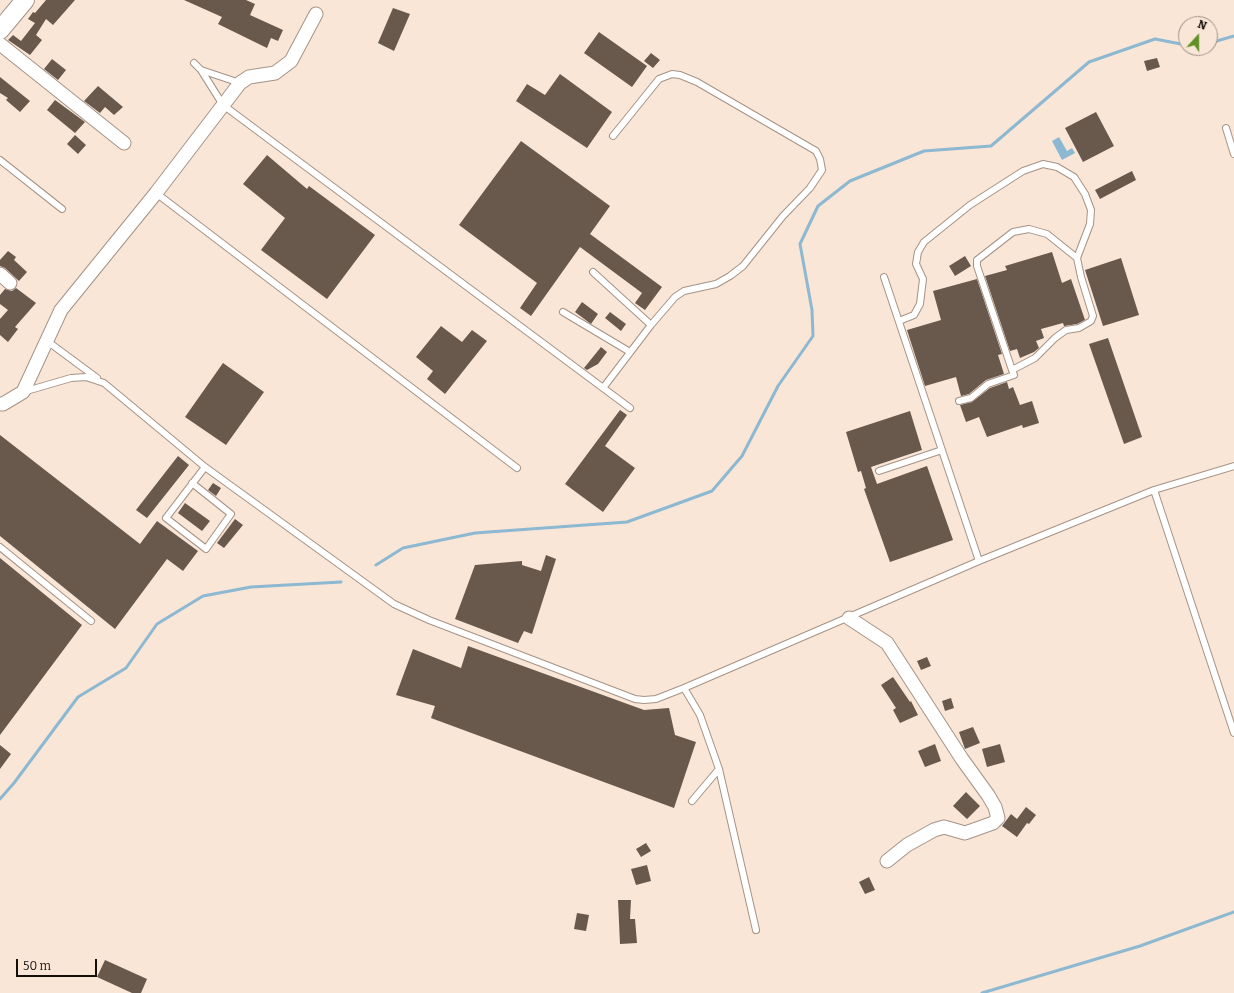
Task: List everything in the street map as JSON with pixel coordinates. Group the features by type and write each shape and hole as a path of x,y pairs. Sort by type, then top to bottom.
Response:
{"main road":[{"path":"4,19 24,0"}],"street":[{"path":"0,404 3,404 23,392 61,310 156,193 240,83 249,77 275,73 291,61 316,14"},
{"path":"0,44 124,143"},
{"path":"0,274 10,283"},
{"path":"849,618 887,643 962,759 996,807 998,818 993,823 965,833 944,827 934,830 907,845 887,861"}],"lane":[{"path":"194,63 201,70 223,105 630,408"},
{"path":"201,70 240,83"},
{"path":"604,388 651,325 675,297 684,291 716,284 743,266 783,216 818,178 822,170 820,159 816,151 698,82 680,75 672,74 659,79 613,136"},
{"path":"1226,128 1234,154"},
{"path":"0,160 62,209"},
{"path":"899,321 914,315 920,304 923,279 916,264 918,252 924,242 970,205 1023,171 1043,164 1057,167 1074,177 1080,186 1091,210 1090,224 1078,258 1081,277 1093,316 1091,321 1079,328 1066,330 1055,338 1039,355 1012,370"},
{"path":"156,193 517,468"},
{"path":"959,401 971,398 988,384 1014,375 977,266 977,260 1013,232 1029,229 1046,234 1078,258"},
{"path":"593,272 651,325"},
{"path":"884,277 979,561"},
{"path":"563,312 630,352"},
{"path":"47,341 104,383 205,467 394,604 429,620 635,699 656,699 849,618 979,561 1154,490 1234,466"},
{"path":"23,392 71,378 86,377 104,383"},
{"path":"879,471 942,450"},
{"path":"192,483 231,514 206,549 166,518 192,483 205,467"},
{"path":"1154,490 1234,733"},
{"path":"0,547 91,621"},
{"path":"684,688 700,716 719,769 756,930"},
{"path":"692,801 719,769"}],"water":[{"path":"1059,137 1067,151 1072,148 1075,153 1062,160 1052,141"}],"building":[{"path":"46,0 75,0 53,25 46,19 36,35 42,40 30,55 8,40 13,35 21,41 35,23 28,19"},
{"path":"184,0 246,0 255,4 250,15 283,30 278,41 271,38 267,48 218,24 222,17"},
{"path":"393,8 410,14 394,51 378,43"},
{"path":"599,32 647,66 632,87 584,53"},
{"path":"651,53 660,60 653,68 644,61"},
{"path":"1157,58 1160,67 1147,71 1144,61"},
{"path":"52,59 66,70 58,80 44,69"},
{"path":"560,74 612,112 587,148 516,101 527,84 545,95"},
{"path":"0,77 30,101 20,112 6,100 8,98 0,93"},
{"path":"98,86 123,107 114,115 105,107 100,113 84,101"},
{"path":"55,100 85,122 75,133 47,110"},
{"path":"1096,112 1114,146 1083,162 1065,128"},
{"path":"75,135 86,145 78,154 67,144"},
{"path":"521,141 610,206 590,234 662,287 645,310 635,303 642,293 580,247 531,316 520,308 537,283 459,225"},
{"path":"267,155 307,189 309,186 375,235 327,299 261,250 285,218 243,184"},
{"path":"1132,171 1136,180 1100,199 1095,190"},
{"path":"8,251 16,257 14,260 27,272 19,281 5,268 0,266 0,260"},
{"path":"1052,252 1062,283 1071,279 1085,320 1077,324 1064,326 1063,323 1041,329 1044,338 1036,341 1039,348 1034,352 1020,358 1017,349 1010,351 985,276 1007,270 1005,266"},
{"path":"965,256 971,266 955,276 949,266"},
{"path":"1121,258 1139,315 1103,326 1085,270"},
{"path":"977,279 1002,354 998,355 1004,374 986,380 969,394 961,396 956,377 925,386 907,330 941,320 933,291"},
{"path":"16,288 36,303 15,327 18,329 8,342 0,335 0,319 8,310 0,304 0,295 5,289 12,291"},
{"path":"582,302 598,314 591,324 575,312"},
{"path":"610,312 626,324 621,331 605,318"},
{"path":"441,326 462,342 472,330 487,341 445,394 427,379 433,371 416,357"},
{"path":"1108,338 1142,437 1124,444 1089,344"},
{"path":"601,347 607,352 598,364 587,370 584,368"},
{"path":"223,363 264,392 226,445 185,417"},
{"path":"1007,382 1009,389 1013,387 1020,405 1032,401 1039,423 1023,428 1022,425 987,437 979,417 966,422 960,405 972,402 990,388"},
{"path":"620,410 627,415 605,446 635,468 603,512 565,484"},
{"path":"910,411 922,450 871,467 877,484 927,466 953,540 890,562 864,489 866,488 861,471 858,472 846,432"},
{"path":"0,435 140,544 157,521 198,551 183,571 167,559 115,629 0,536"},
{"path":"178,456 189,465 147,518 136,510"},
{"path":"213,483 221,488 216,496 208,490"},
{"path":"185,503 210,521 202,531 178,513"},
{"path":"235,519 243,525 224,548 217,543"},
{"path":"546,555 556,559 532,634 524,631 518,643 455,619 475,565 522,561 522,565 541,571"},
{"path":"0,558 82,625 0,735"},
{"path":"468,646 644,710 669,708 675,735 696,742 674,808 431,718 435,706 396,695 413,649 461,668"},
{"path":"927,657 931,666 921,670 917,661"},
{"path":"893,677 910,702 911,701 918,715 900,723 893,710 896,708 881,685"},
{"path":"951,698 954,708 945,711 942,701"},
{"path":"973,727 980,743 965,749 959,732"},
{"path":"935,744 941,761 925,767 918,751"},
{"path":"1000,744 1005,762 987,767 982,749"},
{"path":"0,745 11,754 0,769"},
{"path":"966,792 980,806 967,819 953,806"},
{"path":"1026,807 1036,815 1029,824 1027,823 1017,837 1002,826 1011,814 1017,819"},
{"path":"646,843 651,851 641,857 636,849"},
{"path":"647,865 651,881 636,885 631,869"},
{"path":"869,877 875,890 865,894 859,882"},
{"path":"618,900 631,900 630,919 635,919 637,943 620,944"},
{"path":"577,913 589,915 586,931 574,929"},
{"path":"105,960 147,979 141,993 132,993 97,977"}],"waterway":[{"path":"1218,41 1234,36"},
{"path":"376,565 403,548 475,533 627,522 712,491 742,456 778,386 813,336 812,310 800,244 818,206 850,181 924,151 991,146 1089,62 1155,39 1178,43"},
{"path":"0,799 14,783 78,697 126,668 157,624 203,596 251,587 341,582"},
{"path":"982,993 1140,946 1234,912"}]}
